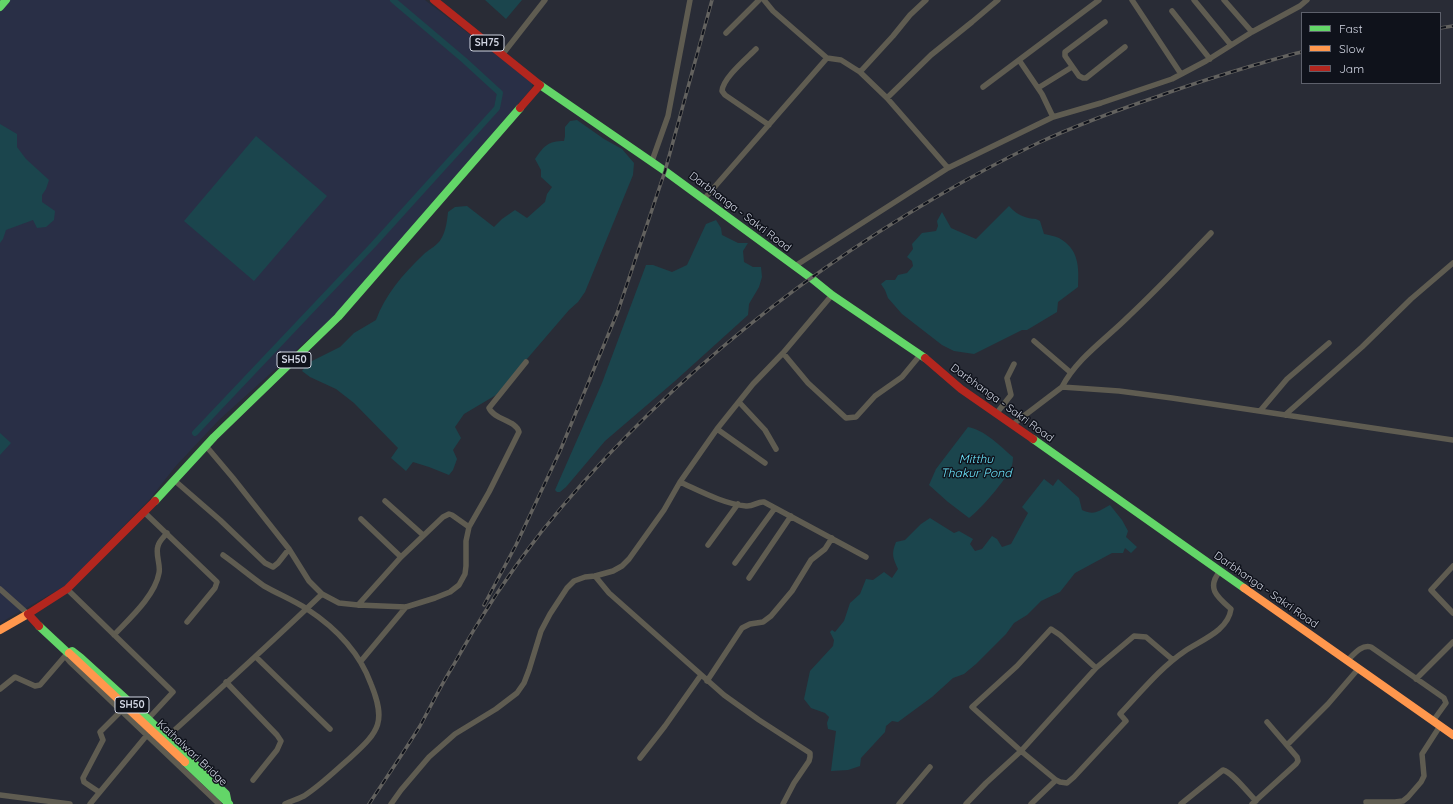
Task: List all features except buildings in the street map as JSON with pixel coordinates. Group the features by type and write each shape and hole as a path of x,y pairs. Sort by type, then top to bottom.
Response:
{"main road":[{"path":"0,7 6,0"},
{"name":"SH75","path":"434,0 540,85"},
{"name":"Darbhanga - Sakri Road","path":"540,85 704,199 832,295 921,354 961,389 996,414 1453,735"},
{"name":"SH50","path":"228,804 226,794 167,737 77,655 72,651 67,654 28,614 67,589 144,512 206,446 338,317 540,85"},
{"path":"0,630 28,614"},
{"name":"Kathalwari Bridge","path":"67,654 228,804"}],"street":[{"path":"502,55 545,0"},
{"path":"652,162 668,116 690,0"},
{"path":"726,33 759,0"},
{"path":"764,0 773,11 827,58 841,60 860,72 887,98 948,168"},
{"path":"860,72 910,15 926,0"},
{"path":"887,98 931,55 998,0"},
{"path":"983,87 1098,0"},
{"path":"1132,0 1182,74"},
{"path":"1194,0 1231,45"},
{"path":"1224,0 1252,32"},
{"path":"795,266 948,168 1053,117 1153,86 1182,74 1210,59 1252,32 1284,16 1307,0"},
{"path":"1172,11 1210,59"},
{"path":"1105,22 1065,52 1065,56 1072,67 1080,77 1084,78 1125,47"},
{"path":"756,49 730,76 723,86 722,91 725,95 769,125"},
{"path":"704,199 827,58"},
{"path":"1019,60 1038,88 1053,117"},
{"path":"1038,88 1072,67"},
{"path":"1012,425 1062,387 1070,372 1080,361 1160,287 1211,233"},
{"path":"1285,415 1362,347 1411,299 1453,263"},
{"path":"391,804 429,757 455,734 496,709 517,693 524,683 541,631 567,588 574,581 612,571 622,566 629,559 664,510 680,482 717,429 753,384 784,353 832,295"},
{"path":"1034,341 1070,372"},
{"path":"1260,411 1286,379 1328,343"},
{"path":"784,353 808,383 846,418 856,417 875,396 902,377 921,354"},
{"path":"206,446 288,549 309,581 322,594 339,603 406,607 450,592 462,581 466,566 466,541 469,527 489,492 519,432 518,428 491,412 489,408 526,362"},
{"path":"996,414 1011,396 1008,378 1014,364"},
{"path":"1062,387 1127,392 1172,398 1453,440"},
{"path":"739,402 766,430 776,449"},
{"path":"717,429 765,463"},
{"path":"174,480 220,520 265,563 273,567 278,563 288,549"},
{"path":"680,482 708,495 738,504 750,506 761,502 791,516 866,556"},
{"path":"385,502 423,535"},
{"path":"708,545 738,504"},
{"path":"734,563 775,508"},
{"path":"144,512 217,582 215,588 187,622"},
{"path":"358,605 401,557 443,517 449,514 456,517 469,527"},
{"path":"749,578 791,516"},
{"path":"361,519 401,557"},
{"path":"114,635 139,609 154,586 159,574 158,546 166,533"},
{"path":"707,680 742,628 750,624 763,622 771,616 792,591 811,560 825,549 832,538"},
{"path":"223,555 266,586 306,609 330,626 348,643 361,661 368,674 378,700 380,716 375,733 358,750 303,796 285,804"},
{"path":"1453,566 1432,587 1431,590 1453,613"},
{"path":"1096,668 1060,635 1051,629 1017,666 972,707 1056,780 1066,783 1074,777 1126,720 1120,714 1161,670 1185,651 1222,627 1230,616 1231,609 1217,597 1213,584 1215,577 1220,571"},
{"path":"595,576 609,593 724,695 810,753 811,755 809,761 794,783 783,804"},
{"path":"0,589 28,614"},
{"path":"67,589 173,692 148,719"},
{"path":"167,737 226,682 256,657 322,594"},
{"path":"361,661 406,607"},
{"path":"966,804 986,783 1021,751 1096,668 1134,636 1146,637 1173,660"},
{"path":"1416,679 1453,642"},
{"path":"1348,660 1362,648 1368,646 1375,649 1445,700 1444,706 1433,721"},
{"path":"0,689 15,677 35,686 40,685 67,654 147,735 219,804"},
{"path":"256,657 330,729"},
{"path":"1287,745 1328,704 1359,668"},
{"path":"640,758 702,675"},
{"path":"226,682 281,741 280,746 253,780"},
{"path":"99,792 84,782 83,778 103,740 100,732 122,710"},
{"path":"1181,804 1223,770 1230,774 1254,802 1297,762 1297,757 1267,722"},
{"path":"1366,802 1395,802 1403,801 1408,797 1421,782 1424,776 1422,754 1440,726"},
{"path":"90,804 147,735"},
{"path":"899,804 930,767"},
{"path":"1031,804 1056,780"},
{"path":"1,796 34,802 70,804"}],"shaded area":[{"path":"0,0 425,0 533,83 531,89 333,317 219,420 175,467 150,499 65,586 0,623"}],"water":[{"path":"485,0 522,0 506,19"},
{"path":"577,120 604,139 622,149 634,163 633,175 585,292 578,302 569,310 496,395 464,414 455,427 461,438 453,450 457,459 453,470 449,475 413,462 406,471 391,458 398,448 354,403 336,389 310,377 302,371 308,363 340,347 354,333 376,320 384,302 402,277 423,255 440,241 447,222 448,212 455,207 467,206 494,227 515,210 527,218 545,202 547,194 552,187 541,177 541,170 535,159 550,143 564,141 565,127 570,121"},
{"path":"0,124 17,134 17,147 26,159 49,180 42,195 42,202 55,211 54,220 46,227 37,228 33,220 6,230 0,243"},
{"path":"256,136 327,196 254,281 184,221"},
{"path":"1009,206 1014,211 1027,218 1040,221 1044,234 1059,238 1071,247 1078,266 1078,287 1058,302 1057,312 1027,330 1022,330 974,354 954,351 942,345 902,314 888,298 881,284 886,280 895,280 898,275 907,273 913,266 912,261 907,257 913,249 912,244 922,233 936,231 938,226 937,221 942,212 951,228 976,239"},
{"path":"716,220 721,228 722,235 738,243 748,243 743,251 744,262 753,267 761,267 762,277 759,287 749,304 748,315 675,381 605,441 566,487 560,492 557,492 555,490 602,383 646,265 653,265 672,272 687,265 706,224"},
{"name":"Mitthu Thakur Pond","path":"968,427 980,431 998,443 1013,457 1012,467 996,490 969,518 929,485 936,469"},
{"path":"0,433 11,443 0,455"},
{"path":"1044,479 1053,486 1058,479 1079,498 1082,510 1086,512 1093,513 1110,505 1122,520 1128,531 1126,537 1137,547 1131,553 1125,548 1123,553 1112,553 1075,573 1060,592 1041,601 1027,615 1014,623 1006,634 964,674 953,678 932,697 898,722 892,721 886,726 885,732 861,758 860,766 848,770 831,771 836,731 828,729 827,723 829,717 825,713 811,708 804,699 810,671 833,646 834,640 830,632 832,630 835,632 844,621 850,603 860,594 866,579 873,580 884,572 892,578 898,569 893,556 896,542 905,540 921,524 930,518 954,533 959,531 973,539 970,544 975,551 982,549 992,536 997,539 1002,547 1011,544 1028,513 1022,507"}],"waterway":[{"path":"195,433 373,245 497,108 500,93 464,60 393,0"}],"railway":[{"path":"484,605 516,545 560,451 618,311 665,171 712,0"},
{"path":"1441,28 1453,26"},
{"path":"369,804 420,726 473,631 506,580 542,531 584,482 628,435 674,390 722,347 825,268 878,232 959,184 1025,149 1113,112 1181,88 1301,52"}],"traffic: fast":[{"path":"0,7 6,0"},
{"path":"540,85 665,171 832,295 925,358"},
{"path":"155,501 214,437 338,317 520,108"},
{"path":"1033,439 1244,588"},
{"path":"39,626 68,653 72,651 81,658 148,719 226,794 228,804"},
{"path":"185,762 229,804"}],"traffic: slow":[{"path":"1244,588 1453,735"},
{"path":"0,630 28,614"},
{"path":"69,653 185,762"}],"traffic: jam":[{"path":"434,0 540,85 520,108"},
{"path":"925,358 961,389 1033,439"},
{"path":"39,626 28,614 67,589 155,501"}]}
